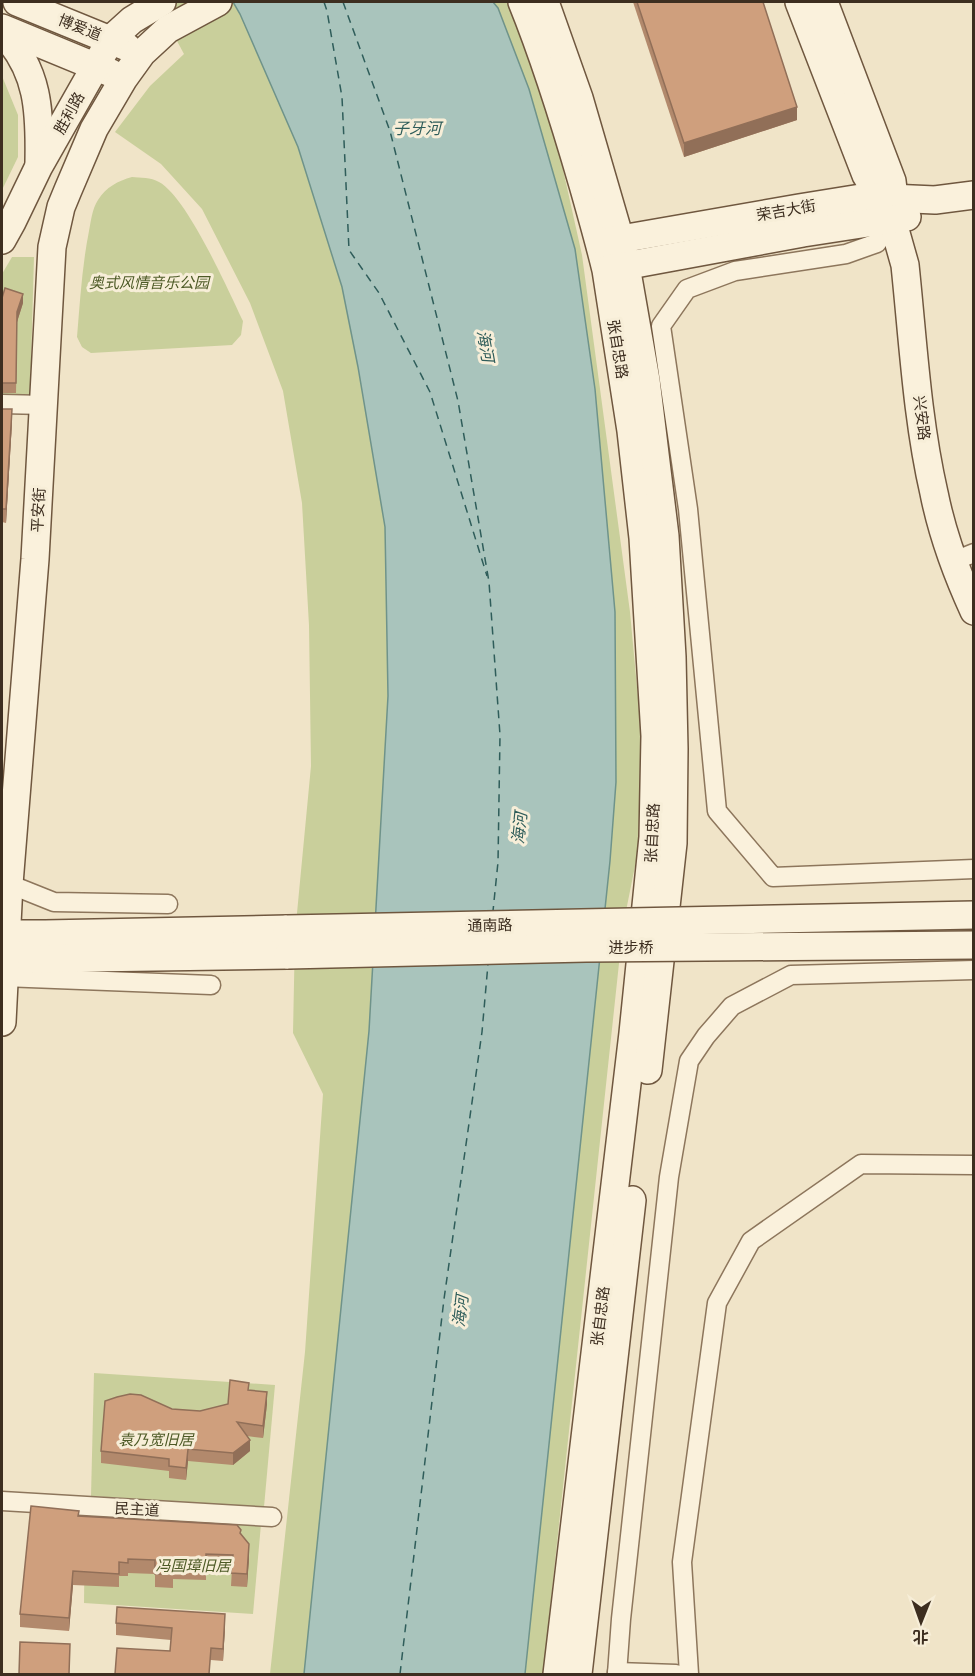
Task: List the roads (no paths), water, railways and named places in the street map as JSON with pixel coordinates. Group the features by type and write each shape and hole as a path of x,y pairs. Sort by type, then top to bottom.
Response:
{"street":[{"name":"博爱道","path":"17,2 78,27"},
{"path":"78,27 93,38 110,67 142,53 168,29 218,2"},
{"name":"张自忠路","path":"522,2 568,134 610,241"},
{"name":"张自忠路","path":"545,2 579,98 616,268 646,380 664,536 672,657 673,843 578,1674"},
{"name":"兴安路","path":"799,2 866,175 888,205 905,265 929,471 939,516 964,557 974,611"},
{"name":"兴安路","path":"824,2 888,168 892,181 888,205"},
{"name":"胜利路","path":"2,240 39,166 110,67 132,20 160,3"},
{"path":"78,27 101,28 120,25 132,20"},
{"name":"博爱道","path":"2,27 110,67"},
{"path":"2,32 23,62 36,93 40,131 39,166"},
{"name":"平安街","path":"2,1022 4,934 32,605 52,248 61,207 94,129 110,67"},
{"name":"荣吉大街","path":"616,268 803,234 888,205 974,195"},
{"name":"荣吉大街","path":"610,241 867,197 888,205 974,206"},
{"path":"888,205 877,243 846,254 735,271 687,289 661,326 688,509 717,811 773,877 974,869"},
{"name":"张自忠路","path":"557,1674 632,1045 653,837 655,736 643,538 616,268"},
{"path":"2,404 44,405"},
{"path":"9,884 54,902 168,904"},
{"name":"通南路","path":"4,974 12,961 21,959 287,942 974,915"},
{"name":"通南路","path":"4,934 287,942"},
{"name":"进步桥","path":"287,942 586,948 974,945"},
{"path":"676,1674 617,1673 622,1608 669,1177 690,1061 706,1036 732,1006 791,975 974,970"},
{"path":"4,974 211,985"},
{"path":"689,1674 682,1562 717,1303 751,1241 861,1164 974,1165"},
{"name":"民主道","path":"2,1501 272,1517"}],"water":[{"name":"子牙河","path":"233,2 493,2 498,8 529,89 575,249 595,389 615,612 616,782 610,861 525,1674 304,1674 369,1031 388,696 385,527 342,287 298,147"}],"park label":[{"name":"奥式风情音乐公园","path":"149,282"},
{"name":"袁乃宽旧居","path":"156,1439"},
{"name":"冯国璋旧居","path":"193,1565"}],"water label":[{"name":"海河","path":"486,346"},
{"name":"海河","path":"519,828"},
{"name":"海河","path":"460,1311"}]}
